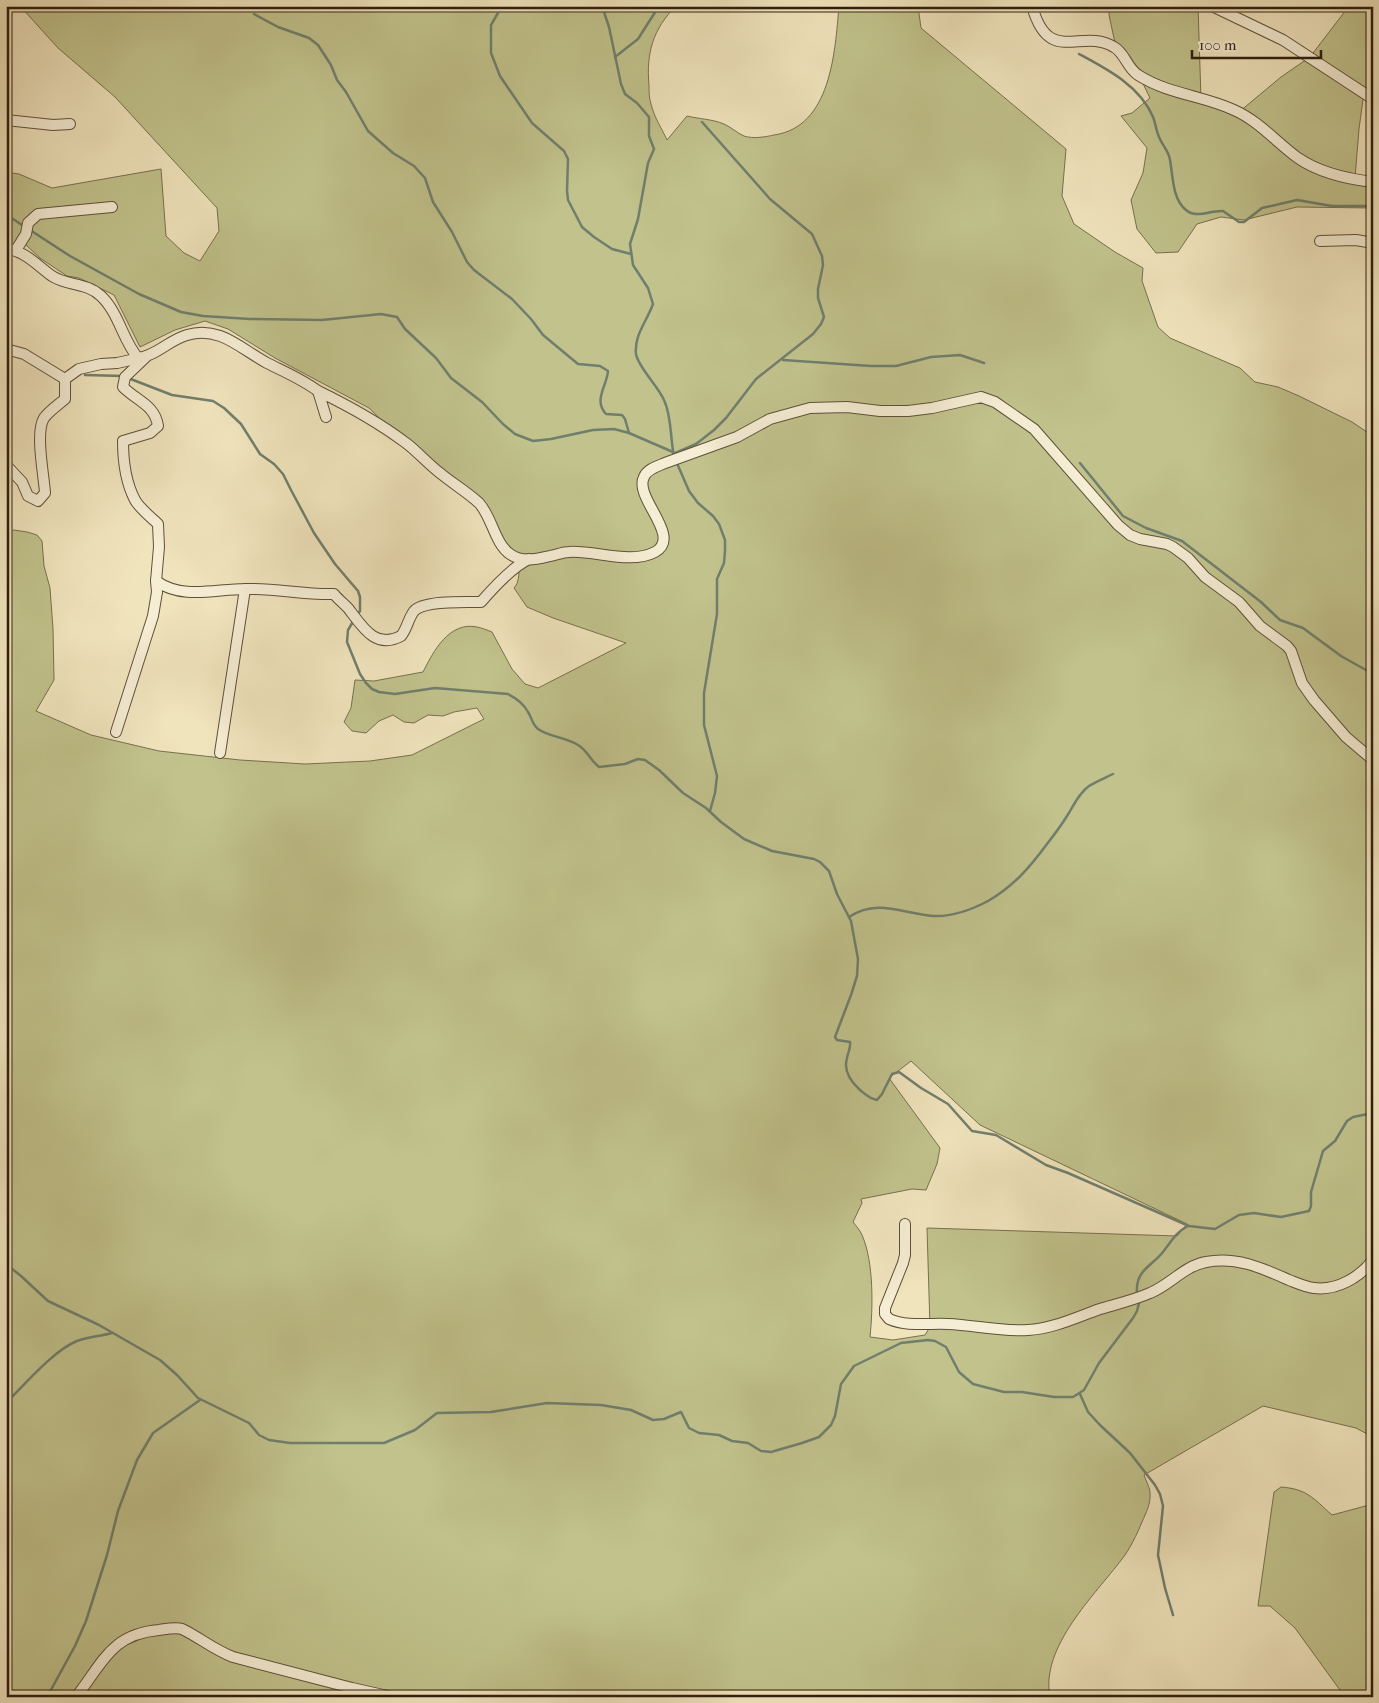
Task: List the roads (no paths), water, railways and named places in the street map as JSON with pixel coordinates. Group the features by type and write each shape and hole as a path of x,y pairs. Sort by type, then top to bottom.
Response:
{"street":[{"path":"1032,6 1043,32 1050,38 1072,42 1096,41 1113,46 1119,51 1130,68 1140,76 1173,92 1222,104 1236,110 1262,126 1297,157 1316,168 1339,176 1373,182"},
{"path":"1212,6 1283,40 1373,100"},
{"path":"6,120 53,125 70,124"},
{"path":"112,207 38,214 28,223 26,234 11,250 55,278 85,285 101,296 115,316 134,353 138,358 143,357"},
{"path":"1320,241 1356,240 1373,243"},
{"path":"65,379 79,369 143,357 185,335 199,332 214,333 228,338 265,362 298,377 318,391 362,413 407,444 438,472 478,502 488,515 506,551 519,558 529,560"},
{"path":"6,349 24,354 65,379"},
{"path":"116,732 153,616 157,592 158,524 136,502 127,475 123,450 124,441 150,434 158,426 156,416 151,409 123,387 125,377 143,357"},
{"path":"6,465 22,482 28,496 38,501 45,493 40,427 44,418 65,399 65,379"},
{"path":"318,391 326,418"},
{"path":"156,581 166,588 182,592 245,589 334,594 363,628 376,638 384,641 401,636 411,617 419,607 481,602 518,564 529,560 569,552 640,556 656,551 661,548 664,536 658,519 644,494 642,483 644,475 655,467 737,438 770,419 810,408 828,406 847,406 880,411 908,411 932,408 968,399 989,398 1013,413 1040,435 1118,525 1130,535 1140,539 1167,544 1182,553 1206,577 1239,602 1260,626 1287,646 1291,651 1302,682 1318,705 1346,737 1373,760"},
{"path":"220,753 245,589"},
{"path":"905,1224 905,1255 885,1308 885,1314 889,1319 905,1323 948,1324 1011,1330 1036,1329 1149,1294 1170,1283 1188,1268 1206,1262 1235,1261 1251,1264 1307,1287 1324,1289 1349,1281 1373,1260"},
{"path":"76,1697 114,1646 130,1636 145,1631 180,1628 222,1653 233,1657 392,1697"}],"waterway":[{"path":"502,6 491,25 491,53 500,76 532,123 564,151 568,159 568,200 582,227 612,249 631,254"},
{"path":"602,6 625,94 637,103 649,117 649,136 654,149 648,163 638,219 630,244 633,265 648,288 653,304 639,334 636,354 640,365 667,407 674,456"},
{"path":"615,57 638,39 659,6"},
{"path":"254,14 278,27 309,38 318,45 368,131 393,153 414,166 425,178 433,202 452,232 467,262 474,270 512,299 543,335 578,364 600,366 608,371 601,398 602,409 606,414 622,415 629,433"},
{"path":"1079,54 1122,80 1140,96 1147,106 1169,157 1178,200 1190,213 1199,214 1223,211 1239,222 1244,222 1262,208 1297,200 1332,206 1373,206"},
{"path":"673,454 696,444 714,430 726,418 756,379 813,334 824,317 818,298 823,265 822,256 812,234 770,199 702,122"},
{"path":"10,217 25,227"},
{"path":"30,230 70,256 139,294 181,312 203,316 250,319 322,320 381,314 397,317 405,329 436,358 451,378 482,402 515,434 533,441 593,430 614,429 629,433 673,452"},
{"path":"783,360 896,366 931,357 960,355 984,363"},
{"path":"85,375 123,376"},
{"path":"128,378 172,395 213,401 224,408 241,424 260,454 274,464 283,474 314,533 335,564 358,591 360,611 357,615"},
{"path":"676,461 689,491 719,524 725,540 724,563 717,579 717,614 704,693 704,725 717,776 710,811"},
{"path":"1080,463 1123,516 1146,528 1182,541 1261,602 1280,620 1303,628 1341,656 1373,674"},
{"path":"354,620 348,630 347,642 360,674 372,689 395,694 435,688 508,694 524,706 538,729 578,745 599,767 625,764 638,759 645,760 659,770 683,793 706,808 744,839 772,851 814,859 820,862 829,871 837,894 851,921 858,959 857,976 835,1037 837,1040 850,1042 846,1063 848,1075 856,1087 872,1099 877,1100 892,1074 899,1072 948,1104 972,1131 996,1135 1046,1165 1189,1226 1215,1229 1239,1215 1254,1213 1281,1217 1309,1211 1311,1192 1323,1151 1335,1141 1347,1121 1353,1117 1373,1113"},
{"path":"849,917 860,911 880,908 922,915 947,915 968,910 988,901 1013,883 1041,852 1065,820 1082,792 1089,786 1113,774"},
{"path":"1137,1294 1137,1286 1141,1274 1163,1252 1177,1234 1188,1226"},
{"path":"6,1264 48,1301 99,1325 160,1360 198,1398 249,1423 259,1435 269,1440 290,1443 384,1443 415,1430 437,1413 491,1412 547,1403 601,1405 631,1410 653,1420 664,1419 681,1412 689,1428 699,1433 719,1435 732,1441 748,1443 761,1451 771,1452 819,1437 831,1425 835,1416 841,1384 854,1366 901,1343 928,1340 935,1341 946,1347 959,1372 973,1384 1004,1392 1073,1397 1084,1390 1099,1363 1133,1318 1139,1303"},
{"path":"6,1403 40,1369 68,1346 77,1341 112,1333"},
{"path":"1080,1394 1088,1412 1130,1453 1160,1494 1163,1506 1158,1555 1173,1615"},
{"path":"47,1697 75,1646 86,1621 107,1555 118,1511 137,1460 153,1433 200,1400"}]}
